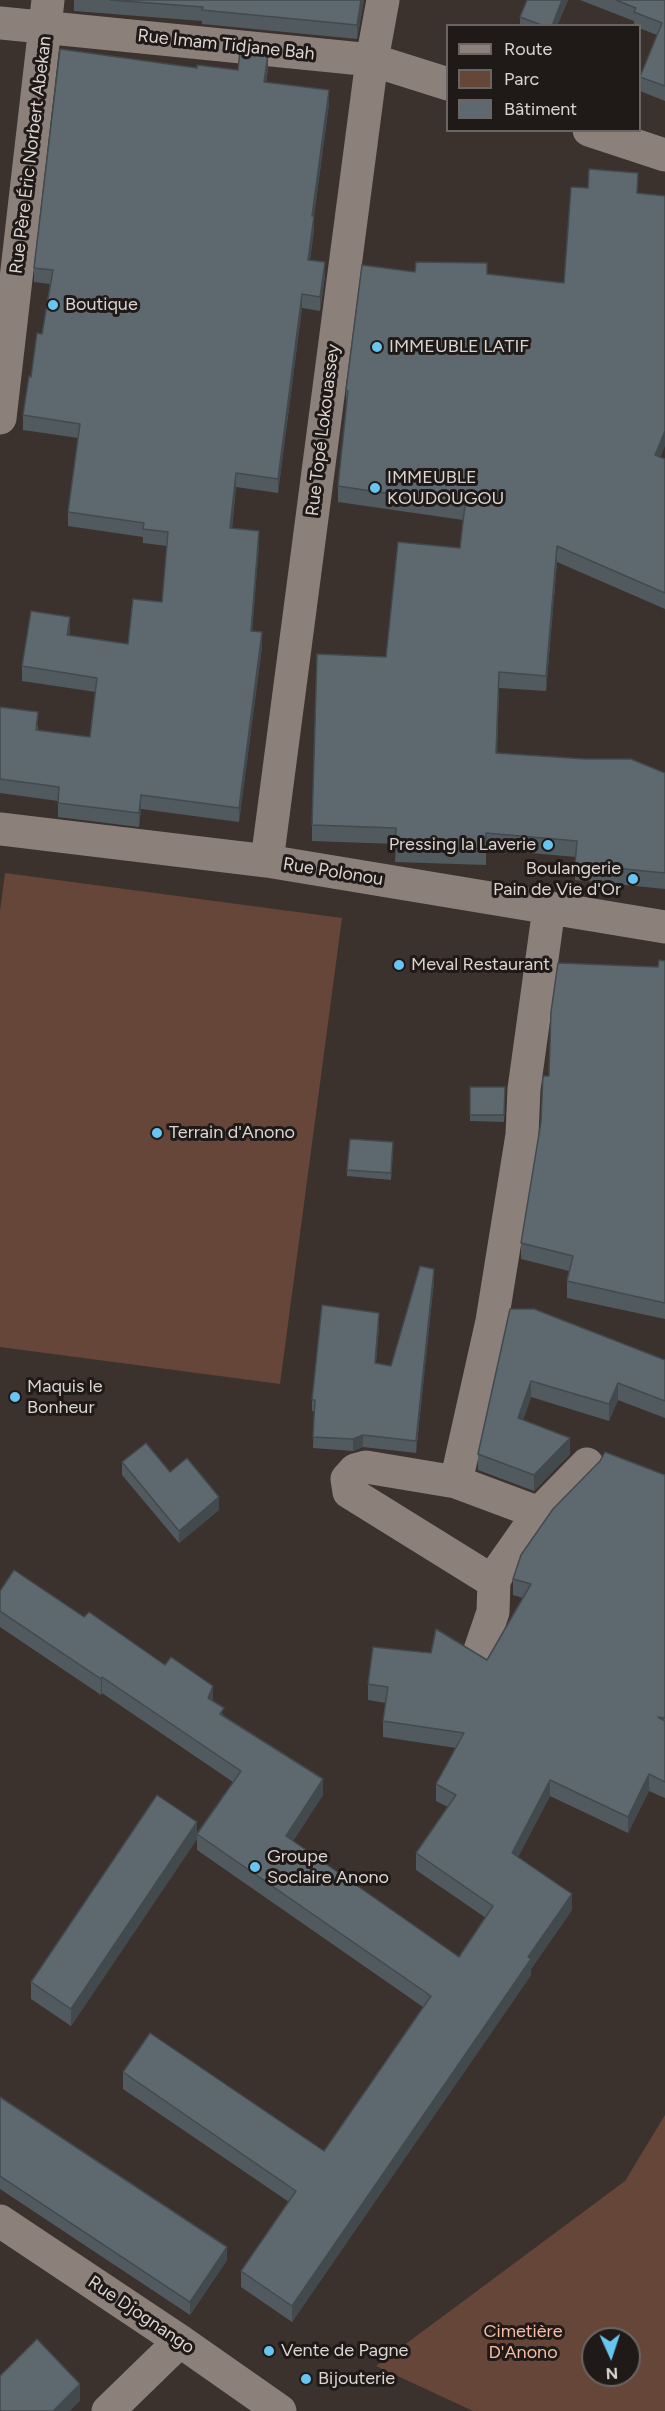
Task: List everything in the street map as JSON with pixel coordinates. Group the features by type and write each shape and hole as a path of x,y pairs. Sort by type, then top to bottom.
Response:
{"street":[{"name":"Rue Topé Lokouassey","path":"267,861 372,60 383,0"},
{"name":"Rue Imam Tidjane Bah","path":"0,23 47,14 372,60 446,84"},
{"name":"Rue Père Éric Norbert Abekan","path":"0,418 47,14"},
{"path":"595,132 665,155"},
{"name":"Rue Polonou","path":"0,829 267,861 665,927"},
{"path":"456,1482 492,1321 522,1135 524,1089 549,908"},
{"path":"480,1650 493,1612 494,1582 499,1570 539,1513 587,1464"},
{"path":"494,1582 349,1492 347,1479 355,1470 366,1467 456,1482 539,1513"},
{"name":"Rue Djognango","path":"0,2221 280,2411"},
{"path":"108,2411 180,2341"}],"green space":[{"name":"Terrain d'Anono","path":"5,873 342,918 280,1384 0,1347 0,911"},
{"name":"Cimetière D'Anono","path":"665,2115 665,2411 473,2411 376,2366 625,2181"}],"building":[{"path":"110,0 361,0 357,25 202,10 203,7"},
{"path":"527,0 562,0 553,24 539,24 520,17"},
{"path":"616,0 665,0 665,86 641,77 662,23 634,12 636,8"},
{"path":"60,49 197,68 197,65 238,70 240,51 268,54 264,82 329,90 308,260 325,262 320,297 302,294 278,479 236,473 230,528 259,531 251,631 262,632 239,808 141,795 139,813 58,803 59,787 0,779 0,707 38,712 36,730 90,737 97,678 22,666 31,611 70,617 67,635 128,644 133,599 162,602 168,532 143,529 144,523 68,512 80,424 23,415 37,333 42,334 53,270 34,268"},
{"path":"589,169 638,173 637,193 665,196 665,431 655,455 665,459 665,593 557,546 546,676 499,672 496,753 585,759 631,759 665,773 665,873 575,864 577,841 486,833 486,849 395,846 396,828 312,825 317,654 386,657 398,542 460,548 465,505 338,486 348,391 346,390 362,265 415,272 416,262 487,263 487,274 564,283 571,187 588,188"},
{"path":"659,960 665,961 665,1303 567,1281 573,1256 521,1243 541,1122 543,1076 549,1076 551,1012 558,963 658,967"},
{"path":"470,1087 505,1087 504,1115 470,1115"},
{"path":"350,1139 393,1142 391,1173 347,1170"},
{"path":"420,1266 434,1269 416,1441 363,1435 353,1439 313,1437 315,1400 312,1400 322,1305 379,1313 375,1363 391,1366"},
{"path":"510,1309 534,1309 665,1360 665,1401 618,1383 609,1404 531,1381 518,1418 570,1438 534,1475 478,1454"},
{"path":"146,1443 170,1472 187,1458 219,1497 179,1531 122,1462"},
{"path":"605,1452 665,1475 665,1718 658,1717 665,1721 665,1782 649,1774 628,1817 550,1780 512,1853 572,1894 528,1957 531,1959 292,2306 241,2271 296,2191 123,2072 150,2033 324,2151 431,1996 197,1834 241,1771 0,1611 0,1591 14,1570 84,1617 89,1612 165,1665 171,1657 213,1686 208,1698 224,1708 220,1714 323,1779 286,1836 459,1957 493,1906 416,1853 456,1795 436,1784 464,1733 383,1721 388,1687 368,1684 373,1647 431,1653 436,1629 487,1660 531,1584 513,1579 521,1555 553,1509 600,1461"},
{"path":"157,1795 197,1822 71,2009 31,1982"},
{"path":"0,2097 227,2247 190,2302 0,2176"},
{"path":"37,2339 80,2384 53,2411 0,2411 0,2376"}],"place":[{"name":"Boutique","path":"53,305"},
{"name":"IMMEUBLE LATIF","path":"377,347"},
{"name":"IMMEUBLE KOUDOUGOU","path":"375,488"},
{"name":"Pressing la Laverie","path":"548,845"},
{"name":"Boulangerie Pain de Vie d'Or","path":"633,879"},
{"name":"Meval Restaurant","path":"399,965"},
{"name":"Terrain d'Anono","path":"157,1133"},
{"name":"Maquis le Bonheur","path":"15,1397"},
{"name":"Groupe Soclaire Anono","path":"255,1867"},
{"name":"Vente de Pagne","path":"269,2351"},
{"name":"Bijouterie","path":"306,2379"}]}
